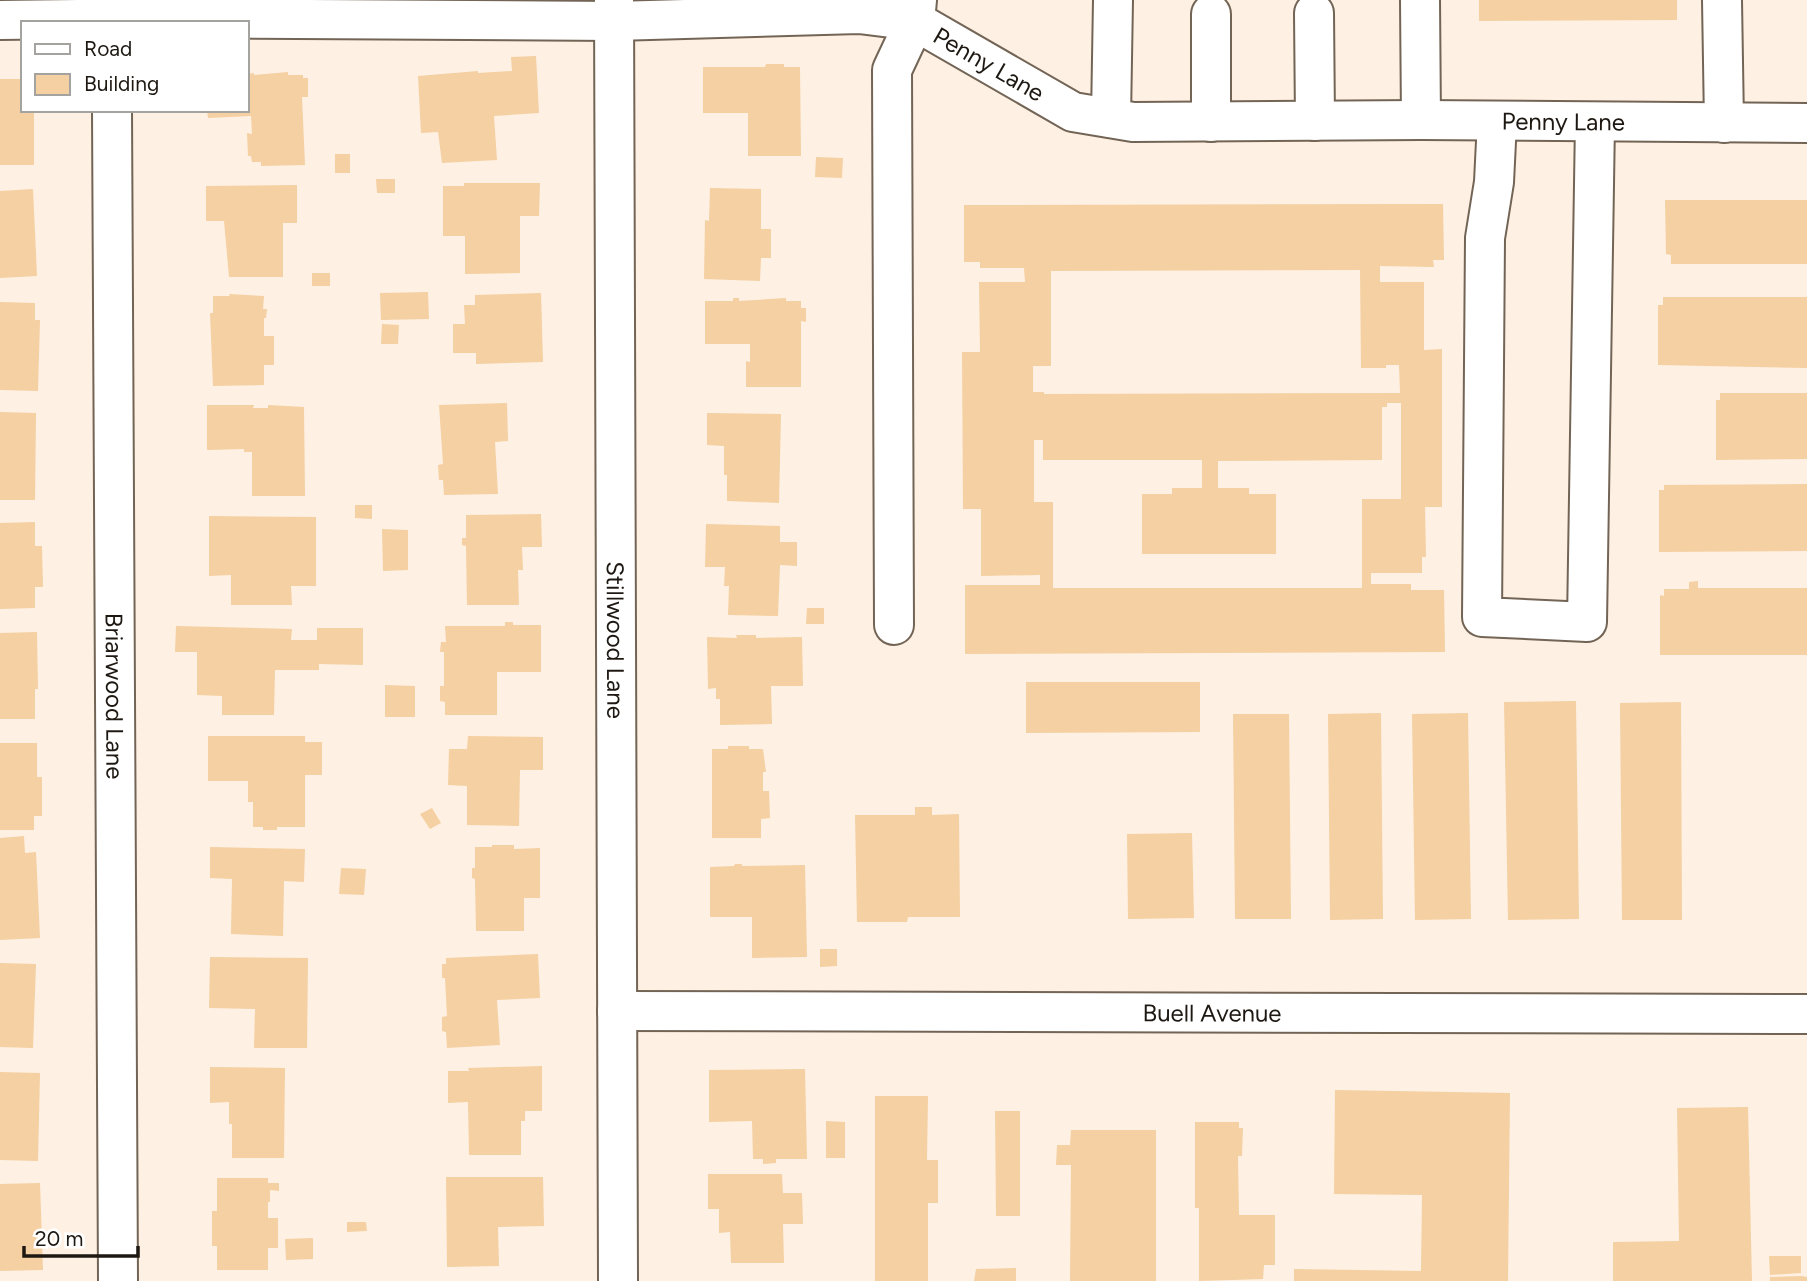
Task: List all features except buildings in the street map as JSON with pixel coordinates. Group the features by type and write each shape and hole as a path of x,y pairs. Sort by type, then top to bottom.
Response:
{"street":[{"path":"1111,118 1113,0"},
{"path":"1420,0 1421,120"},
{"path":"1722,0 1724,122"},
{"name":"Penny Lane","path":"0,20 112,14 614,10 859,14 916,10 1073,112 1133,122 1421,120 1807,123"},
{"name":"Stillwood Lane","path":"614,10 618,1281"},
{"path":"894,625 892,70 916,10"},
{"path":"1314,13 1315,121"},
{"path":"1211,14 1211,122"},
{"name":"Briarwood Lane","path":"112,112 118,1281"},
{"path":"1497,121 1494,182 1485,237 1482,617 1587,622 1595,122"},
{"name":"Buell Avenue","path":"617,1011 1807,1014"}]}
